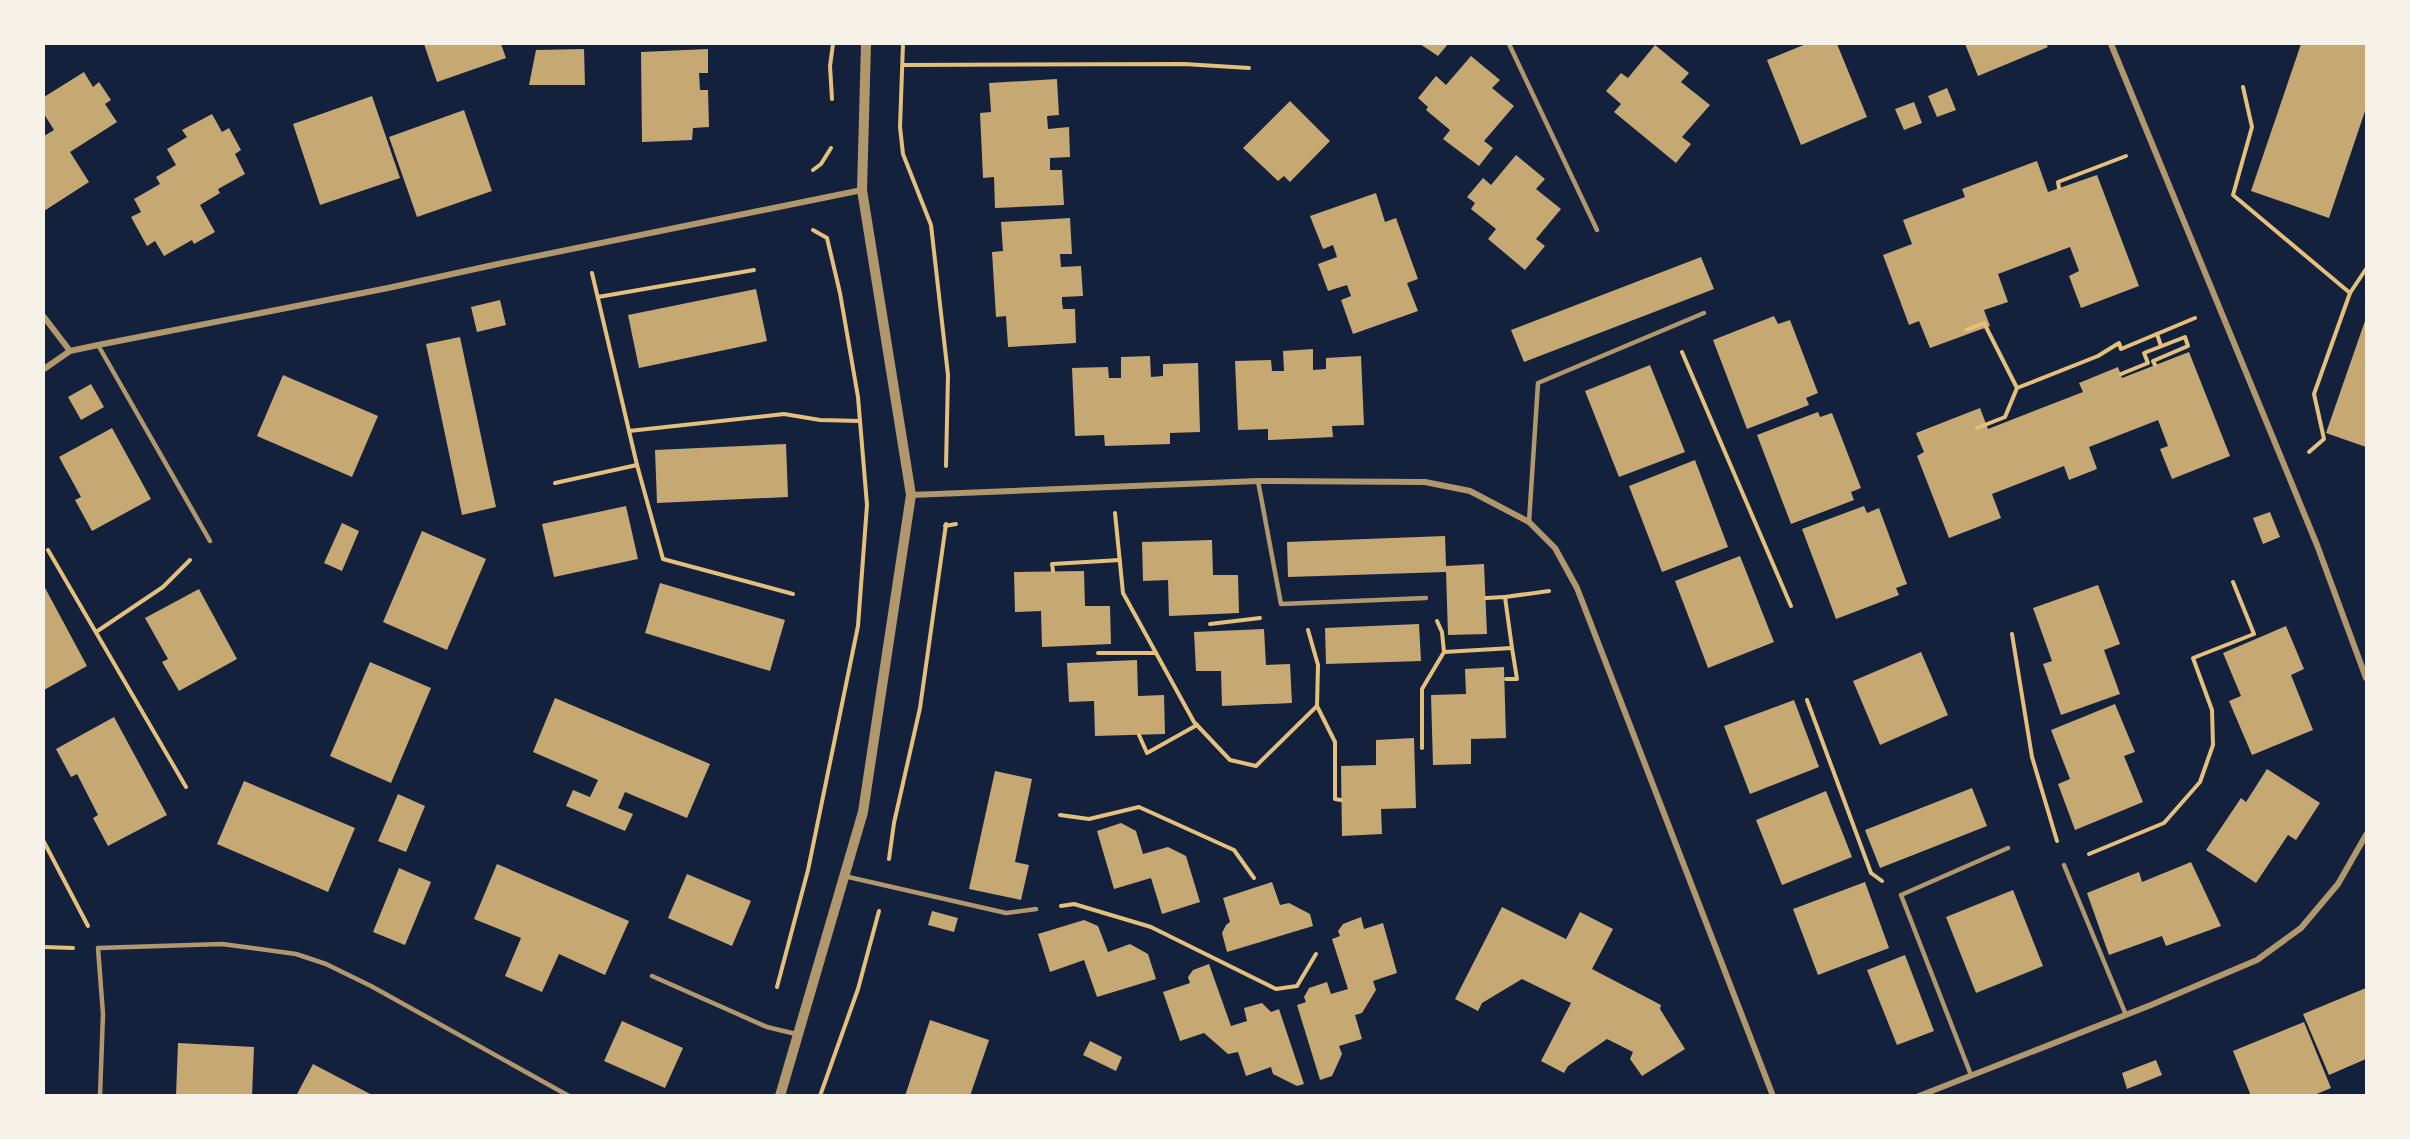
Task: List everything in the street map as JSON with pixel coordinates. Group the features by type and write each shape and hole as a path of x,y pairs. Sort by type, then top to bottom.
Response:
{"street":[{"path":"780,1095 863,812 911,495 862,190 866,44"},
{"path":"2111,44 2313,536 2367,678"},
{"path":"44,369 70,351 862,190"},
{"path":"44,317 70,351"},
{"path":"911,495 1258,481 1425,482 1470,491 1529,522 1555,548 1577,588 1773,1095"},
{"path":"1919,1095 2126,1015 2257,960 2301,928 2338,884 2367,835"}],"lane":[{"path":"1509,44 1597,230"},
{"path":"1529,522 1538,383 1704,313"},
{"path":"98,345 210,541"},
{"path":"1258,481 1281,604 1426,598"},
{"path":"1971,1075 1901,896 2008,848"},
{"path":"2064,865 2126,1015"},
{"path":"844,876 1006,913 1036,909"},
{"path":"100,1095 103,1014 98,948 222,944 296,954 326,964 371,986 569,1095"},
{"path":"652,976 767,1027 798,1035"}],"path":[{"path":"832,109 830,66 833,44"},
{"path":"903,65 1184,64 1249,68"},
{"path":"2242,87 2252,127 2233,195 2350,293"},
{"path":"806,175 821,164 832,147 832,139"},
{"path":"2059,188 2058,182 2094,168"},
{"path":"767,1027 808,870 858,626 867,505 858,397 832,253 827,238 810,228"},
{"path":"586,246 637,465 663,559 794,594"},
{"path":"2304,455 2324,439 2314,394 2350,293 2367,269"},
{"path":"598,297 754,270"},
{"path":"1977,428 2006,417 2017,388 2098,356 2119,343 2121,350 2200,316"},
{"path":"1966,330 1984,323 2017,388"},
{"path":"1671,327 1791,606"},
{"path":"2157,334 2161,346"},
{"path":"2121,374 2148,363 2144,353 2185,337 2188,346 2153,360 2155,365"},
{"path":"629,431 784,414 820,420 860,421"},
{"path":"555,483 637,465"},
{"path":"1115,509 1123,593 1197,726 1230,760 1256,766 1317,706"},
{"path":"945,526 965,521"},
{"path":"96,632 163,587 210,541"},
{"path":"48,550 186,787"},
{"path":"1053,571 1052,564 1120,560"},
{"path":"1486,598 1553,590 1549,582"},
{"path":"2012,634 2032,757 2064,865 2164,823 2200,782 2213,745 2212,710 2193,658 2254,634 2233,582"},
{"path":"1505,597 1517,679 1506,679"},
{"path":"1301,603 1318,665 1317,706 1335,742 1335,799 1341,800"},
{"path":"1210,624 1259,619 1281,604"},
{"path":"1422,748 1422,689 1444,652 1442,632"},
{"path":"1444,652 1512,648"},
{"path":"1098,653 1156,653"},
{"path":"1807,700 1872,873 1901,896"},
{"path":"1139,735 1147,753 1197,726"},
{"path":"1060,815 1089,819 1138,807 1234,850 1254,878"},
{"path":"44,842 78,904 98,948"},
{"path":"1074,904 1151,927 1276,989 1297,986 1316,954"}],"building":[{"path":"424,44 501,44 506,58 437,82"},
{"path":"1420,44 1448,44 1438,56"},
{"path":"1806,44 1837,44 1867,117 1801,145 1767,60"},
{"path":"1965,44 2046,44 2048,47 1978,76"},
{"path":"2301,44 2366,44 2366,108 2329,218 2251,191"},
{"path":"1655,45 1689,73 1681,82 1710,105 1682,137 1691,144 1676,163 1614,112 1621,104 1606,91 1621,73 1628,78"},
{"path":"584,49 585,85 529,85 536,50"},
{"path":"708,49 708,73 699,73 700,90 708,90 709,127 693,128 692,140 642,142 641,52"},
{"path":"1471,56 1500,80 1492,88 1514,106 1484,141 1493,148 1479,166 1443,139 1450,130 1426,110 1428,107 1418,98 1436,76 1446,85"},
{"path":"84,72 93,87 99,82 111,100 105,104 117,122 70,152 89,182 44,211 44,136 54,130 44,114 44,97"},
{"path":"1057,79 1059,115 1047,116 1048,129 1069,127 1070,157 1050,158 1050,170 1062,170 1064,205 995,208 994,177 983,178 980,113 991,112 989,83"},
{"path":"1947,88 1956,110 1937,117 1928,96"},
{"path":"372,96 400,178 320,205 293,124"},
{"path":"1290,101 1330,141 1290,182 1284,176 1278,181 1243,148"},
{"path":"1914,102 1922,123 1904,130 1895,109"},
{"path":"464,110 492,191 417,217 389,137"},
{"path":"212,114 222,132 229,128 241,150 235,154 245,174 218,189 220,193 200,205 215,232 194,244 192,240 164,256 155,241 147,246 131,217 141,212 134,199 160,184 156,177 176,165 167,149 187,137 182,130"},
{"path":"1516,155 1545,179 1536,189 1561,209 1536,239 1545,246 1525,270 1488,239 1496,229 1471,209 1475,203 1467,197 1483,178 1491,185"},
{"path":"2037,161 2048,192 2097,175 2139,286 2081,308 2069,276 2079,271 2070,247 1998,274 2008,302 1984,310 1990,326 1930,348 1919,321 1909,325 1883,255 1912,244 1903,220 1965,197 1962,189"},
{"path":"1376,193 1385,222 1396,218 1418,279 1407,283 1418,311 1353,334 1341,300 1351,296 1347,285 1328,291 1318,264 1337,257 1333,245 1323,249 1310,216"},
{"path":"1070,218 1072,254 1060,254 1061,267 1081,266 1083,296 1062,297 1062,303 1063,309 1075,309 1076,343 1008,347 1006,316 996,317 992,252 1003,251 1001,222"},
{"path":"1701,257 1714,289 1524,362 1511,330"},
{"path":"756,289 767,341 639,368 628,315"},
{"path":"500,300 506,325 477,332 471,307"},
{"path":"1774,316 1778,324 1790,320 1818,393 1806,398 1809,405 1747,429 1713,340"},
{"path":"2366,318 2366,447 2326,433"},
{"path":"460,337 496,507 462,515 426,344"},
{"path":"1313,349 1313,370 1326,369 1326,358 1361,356 1364,425 1332,426 1333,437 1268,440 1268,429 1238,430 1235,361 1271,360 1272,371 1284,371 1283,351"},
{"path":"2189,352 2230,456 2172,479 2160,449 2168,446 2158,420 2089,447 2097,469 2069,480 2064,466 1992,494 2001,518 1949,538 1917,456 1924,452 1916,433 1980,408 1988,429 2083,392 2079,383 2118,367 2122,378"},
{"path":"1150,356 1151,377 1163,376 1163,364 1198,363 1200,432 1170,433 1170,444 1105,446 1104,435 1075,436 1072,368 1108,367 1109,378 1121,378 1121,357"},
{"path":"1650,365 1685,452 1619,477 1585,391"},
{"path":"283,375 378,416 352,477 257,436"},
{"path":"91,384 104,407 81,420 68,397"},
{"path":"1818,412 1820,417 1832,413 1861,488 1851,492 1854,500 1791,524 1757,435"},
{"path":"112,428 151,499 92,531 75,500 81,497 59,457"},
{"path":"786,444 788,497 657,503 655,450"},
{"path":"1695,460 1728,547 1662,572 1629,486"},
{"path":"626,506 638,559 554,577 542,524"},
{"path":"1864,506 1867,513 1879,508 1907,584 1896,588 1899,595 1836,619 1802,529"},
{"path":"2270,512 2280,537 2263,544 2253,518"},
{"path":"342,523 359,531 342,571 324,563"},
{"path":"422,531 486,559 447,650 383,622"},
{"path":"1445,536 1446,566 1484,564 1487,634 1448,635 1446,572 1288,577 1287,542"},
{"path":"1212,540 1213,575 1238,575 1239,613 1169,616 1168,580 1143,581 1142,542"},
{"path":"1740,556 1774,642 1708,668 1675,581"},
{"path":"1084,571 1085,606 1110,606 1111,644 1042,647 1041,611 1015,612 1014,572"},
{"path":"660,583 785,620 770,671 645,633"},
{"path":"2098,585 2120,644 2104,650 2120,694 2061,715 2043,664 2052,661 2033,608"},
{"path":"44,586 87,666 44,690"},
{"path":"199,589 237,659 179,691 162,662 168,659 145,618"},
{"path":"1419,624 1421,661 1326,664 1325,628"},
{"path":"2286,626 2304,669 2291,675 2313,730 2252,755 2229,701 2241,696 2223,653"},
{"path":"1264,629 1266,665 1290,664 1292,703 1222,706 1221,671 1196,671 1194,632"},
{"path":"1921,652 1948,715 1880,745 1853,681"},
{"path":"1137,660 1138,696 1164,695 1165,734 1095,736 1094,701 1069,702 1067,663"},
{"path":"370,662 431,688 391,783 330,756"},
{"path":"1504,667 1506,738 1471,739 1471,764 1433,765 1431,695 1466,694 1465,669"},
{"path":"555,698 710,764 687,818 625,792 618,808 633,814 625,831 566,806 573,790 590,797 598,780 533,752"},
{"path":"1794,700 1819,767 1750,794 1724,726"},
{"path":"2115,704 2135,752 2124,756 2143,802 2075,830 2058,784 2070,779 2051,730"},
{"path":"114,717 167,815 108,846 93,818 98,815 77,774 71,777 56,749"},
{"path":"1414,738 1416,808 1381,809 1382,834 1342,836 1341,766 1376,765 1376,740"},
{"path":"2267,769 2320,803 2296,840 2288,835 2256,883 2206,850 2241,798 2246,802"},
{"path":"995,771 1032,779 1015,862 1029,865 1021,900 969,889"},
{"path":"244,781 355,828 328,892 217,844"},
{"path":"1972,788 1987,826 1880,868 1865,830"},
{"path":"1826,791 1852,857 1782,885 1756,820"},
{"path":"398,794 425,806 406,852 378,841"},
{"path":"1121,823 1136,831 1143,854 1168,847 1186,856 1200,902 1162,914 1151,878 1114,889 1097,831"},
{"path":"2191,862 2221,926 2166,946 2162,936 2109,955 2087,893 2139,872 2142,882"},
{"path":"497,864 629,921 605,975 559,954 542,992 505,976 521,938 474,919"},
{"path":"399,868 431,882 405,945 373,932"},
{"path":"687,874 751,901 732,946 668,918"},
{"path":"1272,882 1280,905 1289,903 1310,914 1313,926 1227,952 1222,933 1230,922 1223,898"},
{"path":"1865,882 1889,948 1818,975 1793,909"},
{"path":"2013,890 2043,966 1976,993 1946,917"},
{"path":"1502,907 1566,939 1580,912 1613,929 1592,969 1661,1005 1660,1009 1685,1049 1642,1076 1630,1059 1633,1052 1607,1039 1568,1066 1564,1073 1541,1061 1571,1003 1522,979 1482,1003 1478,1011 1455,999"},
{"path":"932,911 958,918 954,932 928,925"},
{"path":"1361,917 1364,929 1383,923 1397,973 1373,981 1376,990 1362,1013 1355,1015 1362,1039 1339,1046 1342,1054 1332,1076 1320,1080 1297,1005 1306,1002 1304,997 1309,988 1327,982 1331,994 1348,989 1332,939 1340,936 1338,931 1343,924"},
{"path":"1084,920 1098,926 1108,952 1130,944 1148,954 1156,979 1097,997 1084,960 1050,972 1038,934"},
{"path":"1905,955 1934,1031 1897,1045 1867,970"},
{"path":"1209,964 1231,1026 1247,1021 1244,1008 1262,1003 1271,1012 1279,1009 1304,1084 1297,1086 1273,1074 1271,1067 1246,1076 1238,1052 1228,1054 1204,1033 1180,1041 1163,992 1190,983 1188,977 1193,970"},
{"path":"2366,988 2366,1059 2329,1075 2303,1014"},
{"path":"930,1020 989,1040 970,1096 905,1096"},
{"path":"622,1021 683,1048 665,1088 604,1061"},
{"path":"2304,1022 2331,1088 2312,1096 2251,1096 2233,1051"},
{"path":"1090,1041 1122,1057 1116,1071 1083,1055"},
{"path":"178,1043 254,1047 252,1096 176,1096"},
{"path":"2156,1060 2162,1075 2127,1089 2122,1073"},
{"path":"313,1064 374,1096 296,1096"}]}
